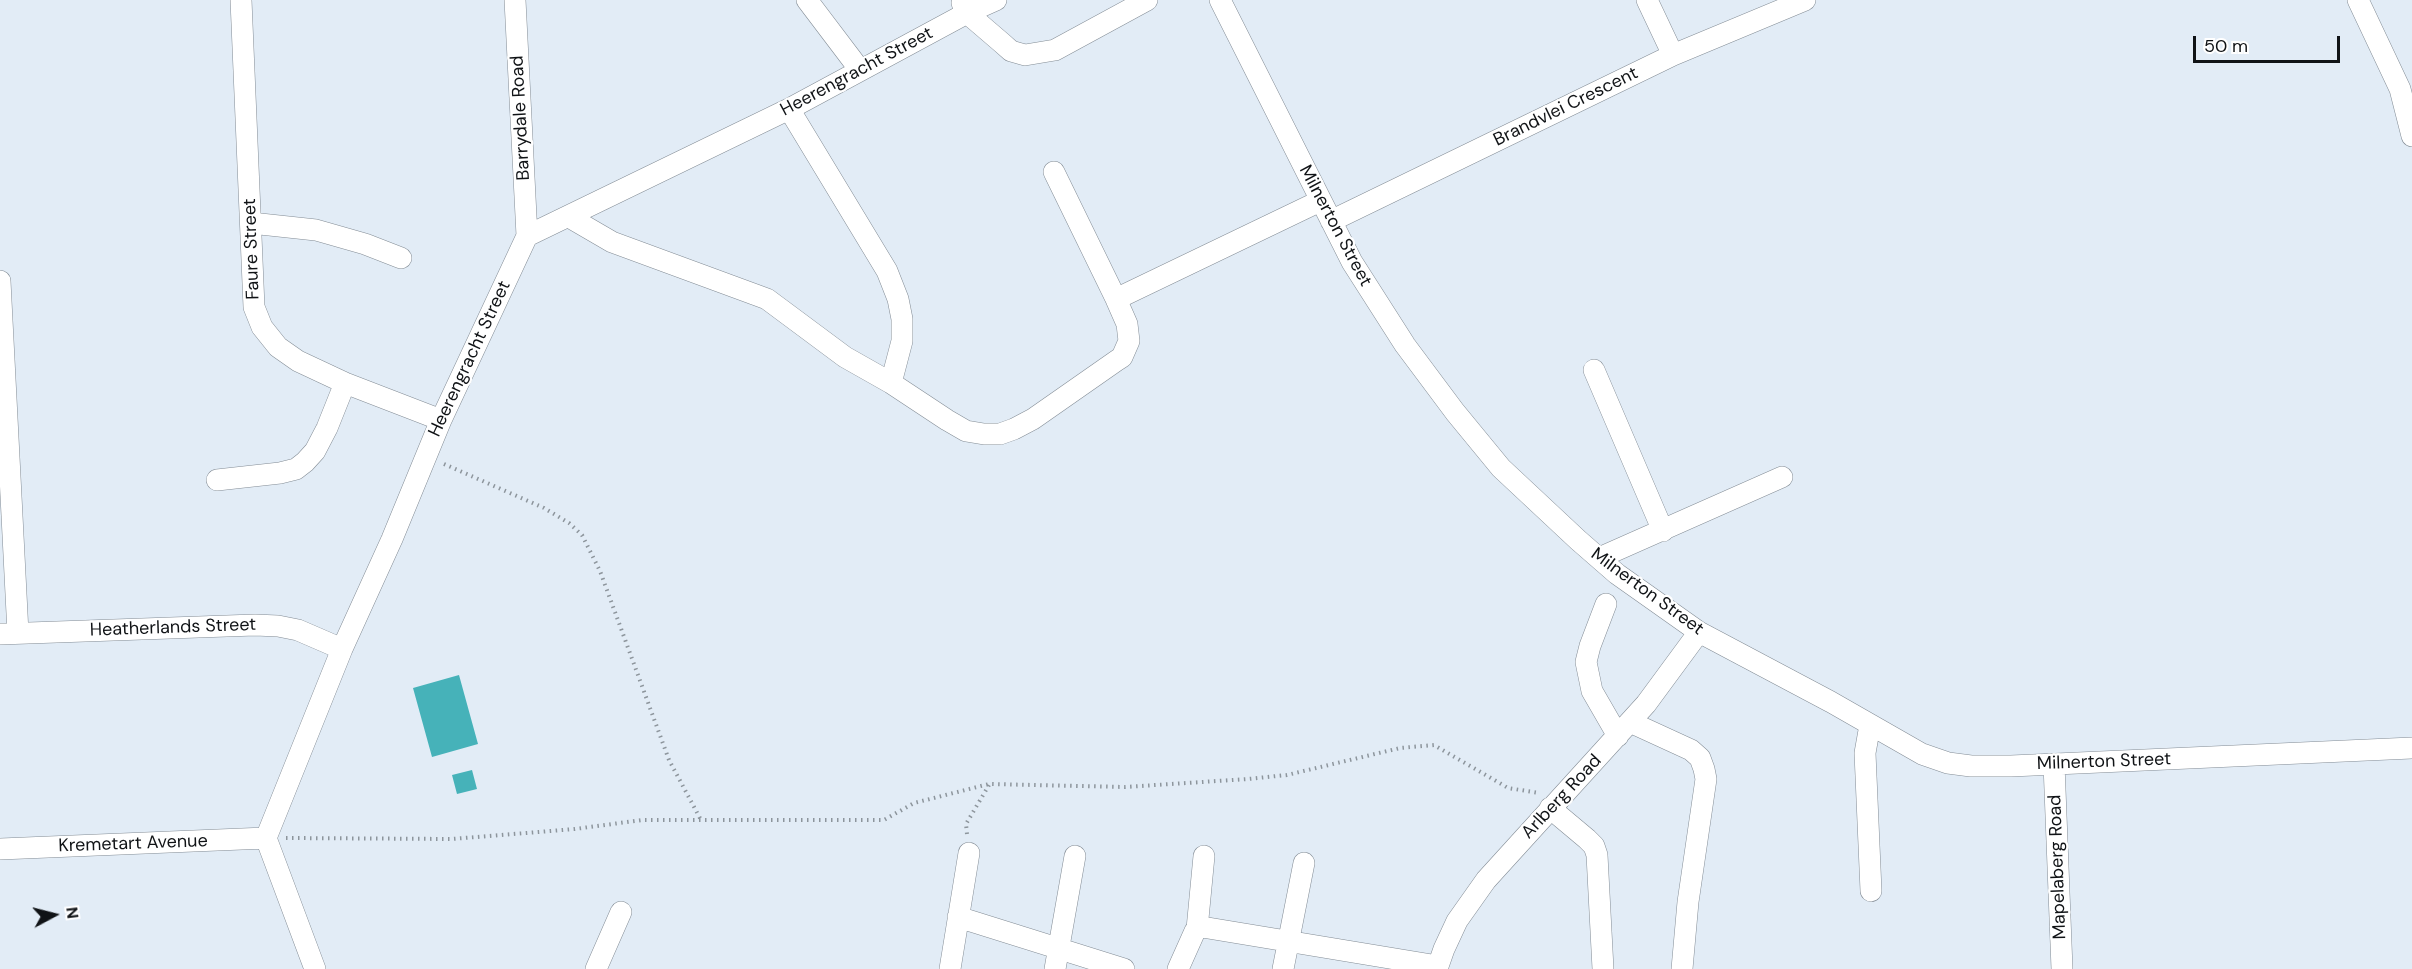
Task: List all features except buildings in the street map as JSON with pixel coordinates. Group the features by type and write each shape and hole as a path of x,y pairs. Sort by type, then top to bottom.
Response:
{"street":[{"name":"Faure Street","path":"241,0 254,308 262,327 278,347 298,361 345,383 441,420"},
{"name":"Barrydale Road","path":"515,0 527,236"},
{"path":"807,0 860,70"},
{"name":"Heerengracht Street","path":"266,838 342,649 392,539 441,420 527,236 789,109 860,70 963,7 996,0"},
{"path":"963,7 1011,51 1025,55 1055,50 1147,0"},
{"name":"Milnerton Street","path":"1220,0 1320,201 1375,301 1455,412 1501,468 1599,558 1664,609 1699,632 1922,754 1948,763 1971,766 2054,764 2412,748"},
{"path":"1647,0 1673,55"},
{"name":"Brandvlei Crescent","path":"1331,221 1673,55 1805,0"},
{"path":"2358,0 2406,88 2412,136"},
{"path":"789,109 887,271 902,319 902,341 891,383"},
{"path":"569,217 612,242 767,299 845,357 891,383 966,431 1000,434 1033,419 1122,357 1130,341 1130,334 1116,299 1054,172"},
{"path":"1116,299 1320,201"},
{"path":"251,223 316,230 401,258"},
{"path":"0,281 9,633"},
{"path":"1594,369 1663,531"},
{"path":"217,480 296,469 315,451 345,383"},
{"path":"1599,558 1782,477"},
{"path":"1606,604 1586,662 1592,691 1624,729 1691,750 1700,758 1704,769 1706,779 1688,902 1682,969"},
{"name":"Heatherlands Street","path":"9,633 278,626 298,630 342,649"},
{"name":"Arlberg Road","path":"1438,968 1457,921 1486,880 1646,704 1699,632"},
{"path":"1870,725 1865,753 1871,891"},
{"name":"Mapelaberg Road","path":"2054,764 2062,969"},
{"path":"1555,803 1587,839 1597,855 1603,969"},
{"path":"266,838 315,969"},
{"name":"Kremetart Avenue","path":"0,849 266,838"},
{"path":"950,969 969,853"},
{"path":"1057,959 1075,856"},
{"path":"1178,969 1197,929 1204,856"},
{"path":"1282,969 1304,863"},
{"path":"596,969 621,912"},
{"path":"958,917 1057,959 1124,969"},
{"path":"1197,929 1204,927 1438,968"}],"path":[{"path":"427,456 544,508 569,523 582,535 600,571 669,759 701,820"},
{"path":"266,838 452,839 575,829 642,820 884,820 914,803 990,784 1125,787 1248,779 1287,775 1400,748 1434,745 1508,788 1555,803"},
{"path":"969,853 966,824 990,784"}],"water":[{"path":"459,675 478,744 432,757 413,688"},
{"path":"472,770 477,789 457,794 452,775"}]}
